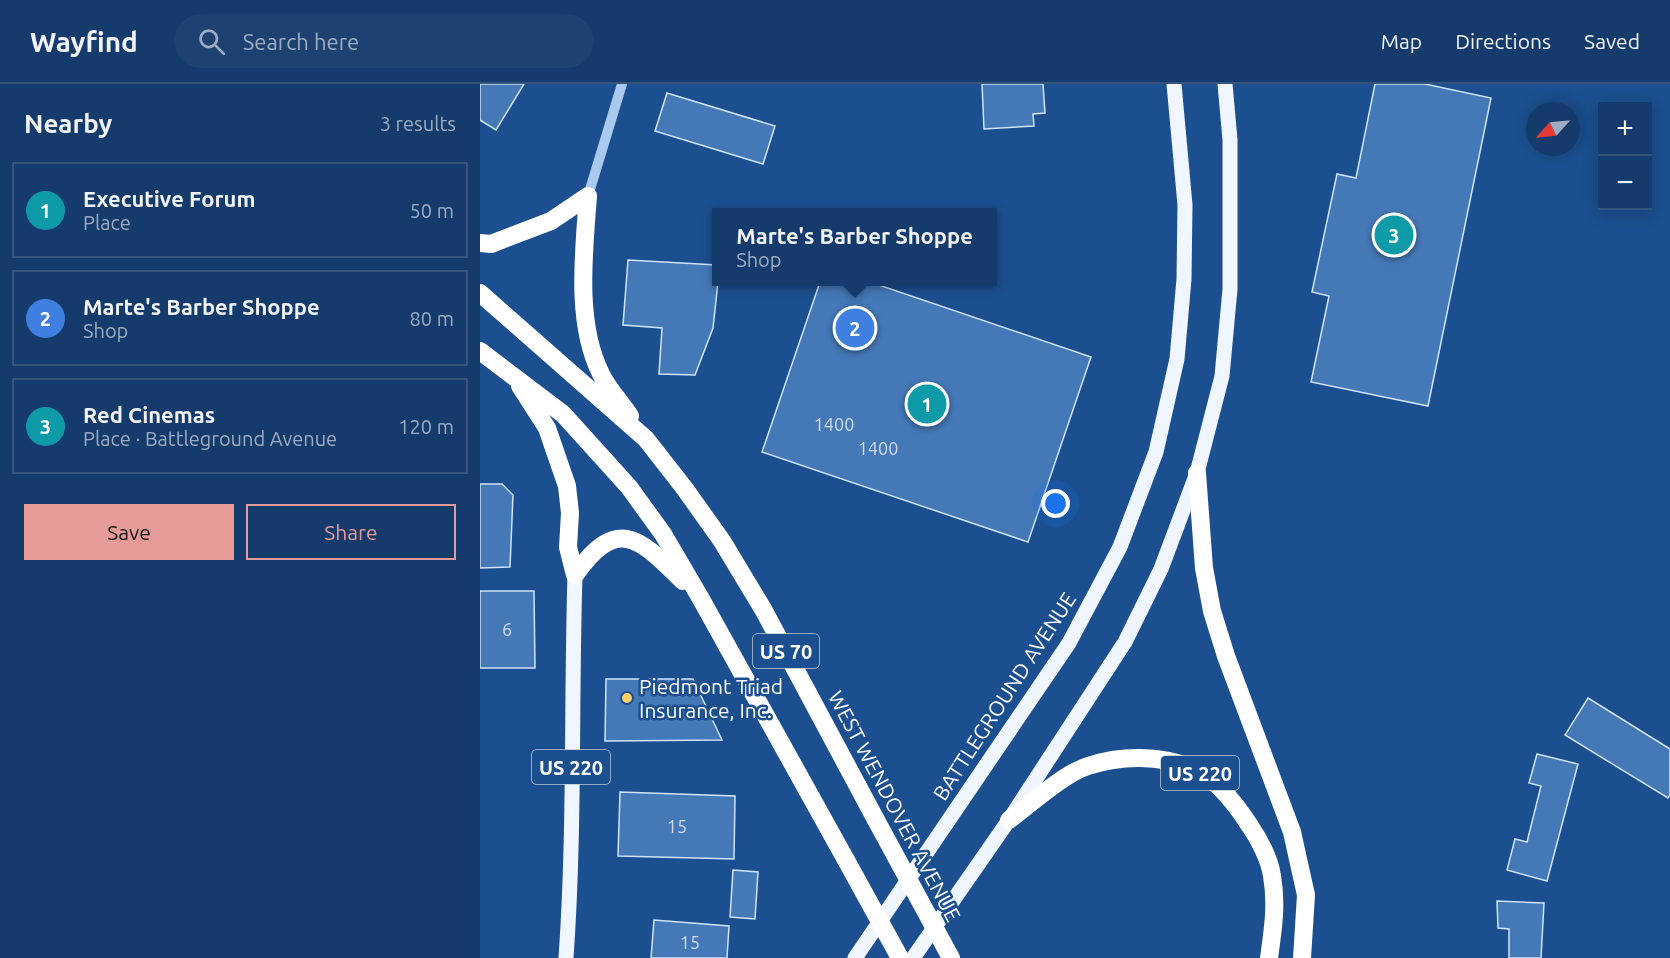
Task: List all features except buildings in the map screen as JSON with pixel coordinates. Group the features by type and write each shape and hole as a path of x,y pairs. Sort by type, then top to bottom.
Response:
{"highway":[{"path":"480,243 491,244 551,221 588,196"},
{"path":"588,196 582,276 588,335 601,374 646,440"},
{"name":"WEST WENDOVER AVENUE","path":"480,293 646,440 722,541 763,609 951,958"},
{"name":"US 70","path":"480,351 563,414 614,470 663,534 900,958"},
{"name":"US 220","path":"512,375 547,428 558,456 567,486 570,513 568,547 575,575"},
{"path":"1197,473 1204,568 1212,611 1226,656 1292,832 1306,895 1302,958"},
{"path":"575,575 588,557 606,543 619,537 630,538 641,542 654,553 701,599"},
{"name":"US 220","path":"1009,820 1059,782 1087,766 1136,757 1168,761 1194,769 1238,807 1256,835 1272,873 1276,912 1269,958"}],"main road":[{"name":"BATTLEGROUND AVENUE","path":"855,958 1070,643 1120,548 1156,452 1176,359 1184,279 1185,205 1174,84"},
{"path":"1009,820 1125,642 1161,569 1197,473 1222,376 1230,289 1230,140 1226,84"},
{"name":"US 220","path":"566,958 571,888 572,654 575,575"},
{"name":"US 220","path":"913,958 1009,820"}],"street":[{"path":"588,196 622,84"}],"place":[{"name":"Red Cinemas","path":"1394,235"},
{"name":"Marte's Barber Shoppe","path":"855,328"},
{"name":"Executive Forum","path":"927,404"},
{"name":"Piedmont Triad Insurance, Inc.","path":"627,698"}]}
